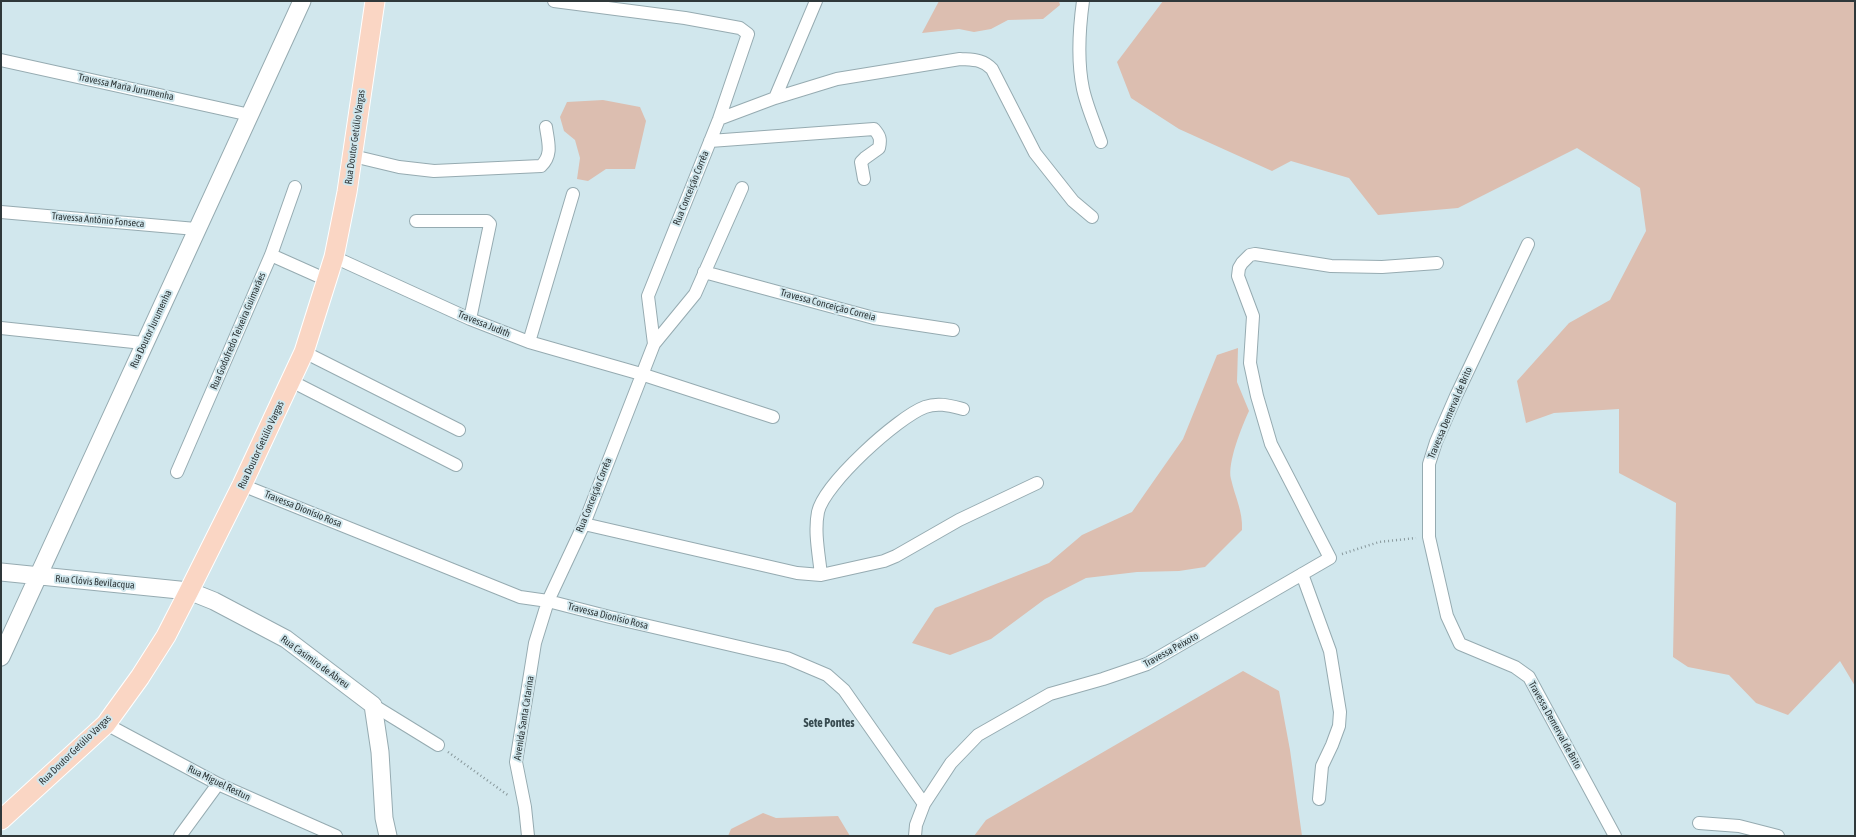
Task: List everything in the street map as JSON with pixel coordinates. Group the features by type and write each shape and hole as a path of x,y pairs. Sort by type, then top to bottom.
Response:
{"main road":[{"name":"Rua Doutor Jurumenha","path":"1,656 302,1"},
{"name":"Rua Doutor Getúlio Vargas","path":"1,820 106,724 140,677 166,636 189,591 242,485 291,381 304,352 334,257 353,156 375,1"},
{"name":"Rua Clóvis Bevilacqua","path":"1,572 189,591"},
{"name":"Rua Casimiro de Abreu","path":"189,591 214,601 286,639 373,705"},
{"path":"373,705 380,752 384,818 388,836"}],"street":[{"name":"Rua Conceição Corrêa","path":"554,1 693,20 740,28 748,34 719,119 648,296 654,344"},
{"path":"775,98 816,1"},
{"path":"1083,1 1079,60 1083,90 1101,142"},
{"path":"719,119 775,98 844,78 960,59 978,60 986,63 992,69 1035,153 1073,201 1092,217"},
{"name":"Travessa Maria Jurumenha","path":"1,60 250,114"},
{"path":"353,156 399,167 434,171 542,166 548,160 550,154 546,127"},
{"path":"710,141 874,129 880,136 881,141 879,148 861,162 864,179"},
{"name":"Rua Godofredo Teixeira Guimarães","path":"177,472 271,255 295,187"},
{"name":"Rua Conceição Corrêa","path":"548,601 584,524 641,374 654,344 696,294 704,272 742,188"},
{"path":"530,342 572,194"},
{"name":"Travessa Antônio Fonseca","path":"1,212 196,229"},
{"path":"416,221 487,222 490,224 470,319"},
{"name":"Travessa Demerval de Brito","path":"1528,244 1456,396 1436,442 1429,464 1429,537 1447,616 1460,644 1515,667 1529,677 1615,836"},
{"path":"1330,558 1272,444 1250,363 1253,316 1238,276 1239,268 1250,255 1255,254 1331,266 1382,267 1437,263"},
{"path":"271,255 327,280"},
{"name":"Travessa Judith","path":"334,257 470,319 530,342 641,374 773,417"},
{"name":"Travessa Conceição Correia","path":"704,272 874,318 953,330"},
{"path":"1,328 144,343"},
{"path":"304,352 459,430"},
{"path":"291,381 456,465"},
{"path":"822,575 817,532 818,511 824,498 837,480 891,427 909,414 926,406 936,404 963,409"},
{"path":"584,524 797,572 822,575 884,561 896,556 959,520 1037,483"},
{"name":"Travessa Dionísio Rosa","path":"242,485 520,597 548,601 787,658 827,675 844,690 924,804"},
{"name":"Travessa Peixoto","path":"915,836 916,825 924,804 951,763 978,735 1050,694 1103,679 1147,664 1330,558"},
{"path":"1302,574 1330,651 1340,712 1339,726 1322,766 1319,799"},
{"name":"Avenida Santa Catarina","path":"528,836 525,807 516,762 535,643 548,601"},
{"name":"Rua Casimiro de Abreu","path":"373,705 438,745"},
{"name":"Rua Miguel Restun","path":"106,724 218,784 336,836"},
{"path":"180,836 218,784"},
{"path":"1699,823 1739,826 1778,836"}],"path":[{"path":"1330,558 1379,542 1429,537"},
{"path":"438,745 525,807"}],"shaded area":[{"path":"939,1 1059,1 1060,5 1043,19 1008,20 991,29 974,32 959,29 922,33"},
{"path":"1163,1 1855,1 1855,686 1840,661 1788,715 1756,703 1729,675 1688,667 1673,657 1676,503 1619,473 1619,409 1554,413 1526,423 1517,381 1569,323 1610,300 1646,231 1640,188 1577,148 1458,208 1378,215 1349,178 1291,161 1272,171 1179,129 1131,98 1117,62"},
{"path":"603,100 640,107 646,121 635,169 606,169 588,181 577,179 580,158 575,140 564,131 560,117 567,102"},
{"path":"1238,348 1237,382 1249,411 1233,454 1230,472 1240,510 1242,530 1205,567 1179,571 1137,572 1086,578 1045,599 991,639 950,655 912,643 935,608 1049,563 1082,535 1132,512 1183,439 1217,355"},
{"path":"1243,671 1279,691 1290,750 1302,836 974,836 986,820"},
{"path":"763,813 776,818 838,816 850,836 728,836 731,829"}],"district":[{"name":"Sete Pontes","path":"829,723"}]}
